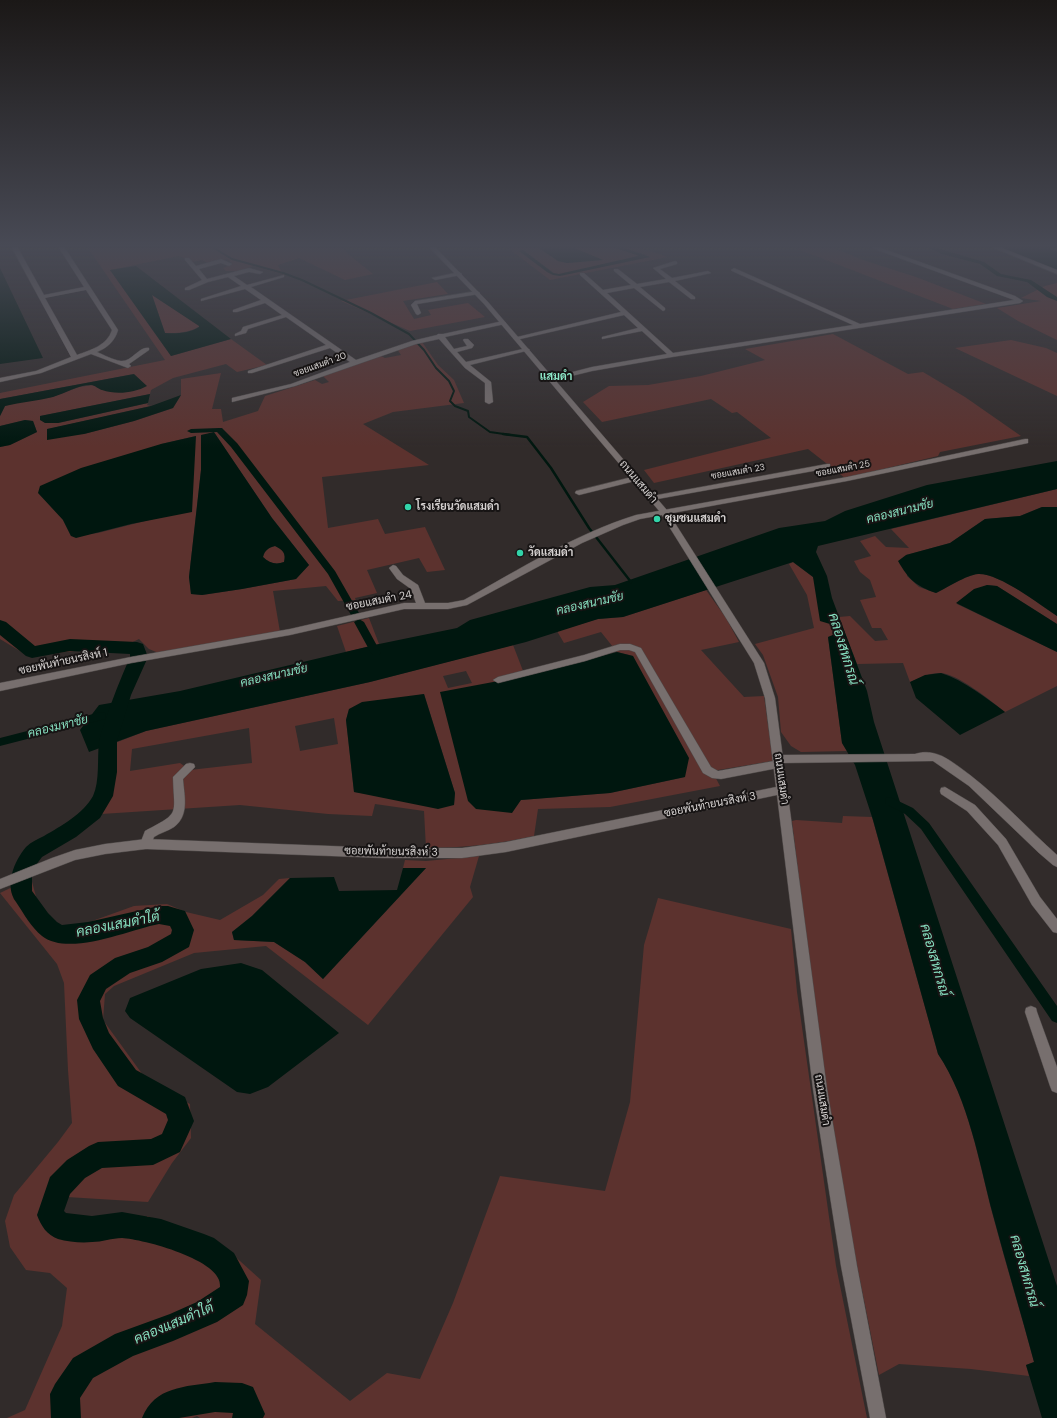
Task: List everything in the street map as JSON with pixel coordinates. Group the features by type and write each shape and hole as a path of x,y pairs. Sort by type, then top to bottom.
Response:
{"street":[{"path":"51,314 75,358"},
{"path":"0,380 55,368 100,348 113,338 115,330 104,314"},
{"name":"ถนนแสมดำ","path":"495,314 663,511 761,666 770,698 820,1089 849,1266 878,1418"},
{"path":"516,338 616,314"},
{"path":"627,314 672,355"},
{"path":"833,314 860,326"},
{"path":"551,379 592,369 672,355 936,314"},
{"path":"237,335 244,332 245,328 286,315 354,362"},
{"name":"ซอยแสมดำ 20","path":"235,400 293,385 354,362 417,341 503,323"},
{"path":"604,338 642,329"},
{"path":"440,335 476,375 488,382 489,402"},
{"path":"453,351 470,347 466,340"},
{"path":"250,372 331,346"},
{"path":"91,352 125,365 147,349"},
{"path":"465,364 527,350"},
{"name":"ซอยแสมดำ 25","path":"663,511 846,479 1025,441"},
{"name":"ซอยแสมดำ 23","path":"652,498 827,466"},
{"path":"580,493 636,478"},
{"name":"ซอยแสมดำ 24","path":"131,660 290,632 404,606 448,606 467,602 540,562 596,534 620,523 663,511"},
{"path":"393,568 400,577 415,587 422,606"},
{"path":"498,680 585,658 620,647 630,647 638,650 652,672 710,773 721,775 778,762 845,758 916,758 922,762 940,767 949,767 970,781 1057,862"},
{"name":"ซอยพันท้ายนรสิงห์ 1","path":"0,687 131,660"},
{"path":"146,844 149,834 172,822 177,816 180,803 178,777 190,767"},
{"name":"ซอยพันท้ายนรสิงห์ 3","path":"1,884 33,870 76,855 105,849 146,844 384,853 462,853 514,846 782,790"},
{"path":"945,791 971,808 1002,842 1036,901 1057,928"},
{"path":"1031,1012 1057,1086"}],"shaded area":[{"path":"133,314 141,314 171,356 231,339 267,365 237,372 226,364 173,378 151,390 150,394 40,416 58,423 148,403 147,405 151,406 48,429 84,434 134,421 173,408 181,395 181,379 221,373 212,409 221,409 223,422 258,411 265,396 315,380 322,384 329,382 323,376 379,355 385,358 401,355 397,349 422,342 438,365 454,380 464,403 393,412 363,424 429,465 322,477 328,528 378,519 385,534 425,527 445,570 427,572 419,558 367,570 377,593 355,598 360,611 353,600 338,601 326,586 273,591 280,632 161,654 149,649 139,639 116,650 75,651 28,656 0,639 0,447 10,445 37,432 33,421 25,420 0,426 0,416 5,406 19,402 52,397 79,387 93,385 102,390 134,374 0,399 0,393 165,360","holes":["215,434 272,518 309,565 296,579 202,595 191,594 189,577 201,470 201,435","196,436 157,518 98,533 71,536 63,520 161,444"]},
{"path":"159,314 182,314 200,326 178,333 165,333"},
{"path":"371,314 411,314 414,319 431,314 482,314 485,317 410,331"},
{"path":"1007,314 1057,314 1057,340"},
{"path":"833,334 908,374 923,372 965,397 1021,436 940,452 938,456 845,478 808,449 654,483 644,470 771,438 737,412 732,413 711,399 602,422 583,402 609,386 648,385 701,376 765,360 745,349"},
{"path":"1011,340 1046,348 1057,353 1057,396 955,348"},
{"path":"1057,489 1057,507 1042,507 1020,516 985,519 950,543 906,555 907,576 919,587 936,593 973,575 987,575 997,578 1019,590 1057,616 1057,624 997,586 987,585 957,604 1057,652 1057,686 1005,712 974,688 947,674 932,674 910,682 903,663 857,664 839,617 850,616 875,641 888,640 881,628 872,628 860,600 876,597 870,580 860,572 854,561 871,556 860,541 875,536 886,547 909,548 891,529"},
{"path":"275,546 283,550 285,557 284,562 273,563 263,557 267,550"},
{"path":"793,562 813,577 835,635 828,637 842,743 847,751 801,752 791,746 781,732 778,697 763,655 755,644 814,628 807,595 789,564"},
{"path":"706,590 726,618 739,642 701,650 744,697 764,696 773,761 712,771 720,786 610,807 538,809 534,836 467,846 426,848 424,811 375,804 372,816 328,814 240,805 101,814 115,778 115,743 146,731 370,682 513,645 525,676 521,800 610,793 685,777 633,656 617,652 601,632 564,643 557,631 598,619 623,617","holes":["466,671 472,683 448,688 443,676","424,694 455,793 454,805 354,792 346,720 349,709","334,718 338,744 300,751 295,726","249,728 252,763 190,770 180,763 130,771 132,749"]},
{"path":"369,618 379,644 346,652 337,626"},
{"path":"843,816 872,817 938,1054 958,1091 972,1132 998,1234 1034,1362 1026,1365 1029,1376 971,1369 899,1364 879,1375 841,1185 819,1039 792,821 842,823"},
{"path":"479,856 470,887 473,897 368,1025 266,946 194,953 114,986 105,994 103,1020 148,1082 190,1104 191,1138 172,1163 148,1202 67,1197 56,1234 143,1232 147,1216 220,1243 261,1280 255,1324 350,1401 387,1373 420,1379 453,1303 500,1176 605,1191 630,1102 644,945 658,898 791,929 797,992 836,1266 867,1418 200,1418 197,1416 192,1418 7,1418 25,1410 62,1326 67,1288 50,1273 26,1270 10,1247 5,1221 14,1195 72,1123 64,983 57,964 0,893 31,878 38,904 58,926 84,924 134,906 167,904 186,912 220,920 263,895 279,879 290,878 252,916 232,932 234,940 274,942 305,962 323,979 426,868 403,868 405,860 426,861"}],"water":[{"path":"0,314 22,314 43,358 0,364"},
{"path":"141,314 159,314 165,333 178,333 187,332 199,327 181,314 199,314 231,339 171,356"},
{"path":"134,374 147,386 136,390 119,393 107,392 92,385 81,386 53,397 5,406 0,416 0,399"},
{"path":"150,394 148,403 58,423 45,423 40,420 40,416"},
{"path":"181,395 173,408 134,421 84,434 47,440 47,429 151,406"},
{"path":"25,420 33,421 37,432 10,445 0,447 0,426"},
{"path":"214,432 272,518 309,565 296,579 202,595 191,594 189,577 201,470 201,435","holes":["275,546 282,550 285,556 284,562 273,563 263,557 266,551"]},
{"path":"196,436 192,512 131,524 76,538 71,536 63,520 38,493 40,486 81,468 161,444"},
{"path":"1057,461 1057,489 818,546 816,552 827,576 832,598 867,691 874,722 1057,1286 1057,1418 1042,1418 1026,1365 1034,1362 993,1215 972,1132 958,1091 938,1054 873,820 855,765 842,743 828,637 835,634 830,624 820,621 813,577 793,562 623,617 598,619 526,642 370,682 146,731 89,752 80,730 99,705 180,691 379,644 457,628 470,620 590,587 615,585 779,528 825,521 845,511 927,485"},
{"path":"1042,507 1057,507 1057,616 1019,590 997,578 987,575 973,575 936,593 923,588 914,582 898,561 906,555 950,543 985,519 1020,516"},
{"path":"987,585 997,586 1057,624 1057,652 956,603 974,589"},
{"path":"617,652 633,656 689,758 685,777 610,793 521,800 512,813 476,809 468,801 440,692 525,676"},
{"path":"941,673 967,685 1005,712 960,735 916,698 910,682 925,675"},
{"path":"424,694 455,793 454,805 438,809 354,792 346,720 349,709 362,702"},
{"path":"403,868 426,868 323,979 305,962 274,942 234,940 232,932 252,916 290,878 334,877 339,891 397,890"},
{"path":"241,963 262,970 339,1033 268,1087 250,1094 237,1092 130,1018 125,1011 130,998 201,969"}],"waterway":[{"path":"373,314 409,334 424,350 436,368 449,381 454,391 450,401 455,406 468,411 469,417 490,432 511,435"},
{"path":"191,431 219,430 234,445 332,573 354,613"},
{"path":"503,434 511,435"},
{"path":"511,435 527,437 551,468 589,528 631,582"},
{"path":"359,622 376,653"},
{"name":"คลองแสมดำใต้","path":"0,626 32,652 70,645 137,648 139,657 122,695 108,741 107,772 103,796 93,812 69,831 35,851 27,861 22,875 21,893 44,924 54,932 62,934 88,932 161,915 177,918 183,930 181,940 154,955 123,965 98,982 88,1000 91,1019 101,1041 127,1078 176,1106 181,1121 171,1143 153,1152 98,1155 76,1169 59,1186 50,1215 60,1226 92,1229 122,1225 161,1232 204,1248 224,1263 235,1281 233,1295 207,1312 173,1327 125,1344 83,1368 65,1394 66,1418"},
{"name":"คลองมหาชัย","path":"0,742 101,716"},
{"path":"890,801 909,811 925,826 1057,1017"},
{"name":"คลองแสมดำใต้","path":"157,1418 172,1404 215,1397 242,1398 250,1414 247,1418"}],"place":[{"name":"โรงเรียนวัดแสมดำ","path":"408,507"},
{"name":"ชุมชนแสมดำ","path":"657,519"},
{"name":"วัดแสมดำ","path":"520,553"}],"district":[{"name":"แสมดำ","path":"556,377"}],"water label":[{"name":"คลองสนามชัย","path":"900,512"},
{"name":"คลองสนามชัย","path":"590,604"},
{"name":"คลองสหกรณ์","path":"843,649"},
{"name":"คลองสนามชัย","path":"274,676"},
{"name":"คลองสหกรณ์","path":"934,960"},
{"name":"คลองสหกรณ์","path":"1024,1271"}]}
